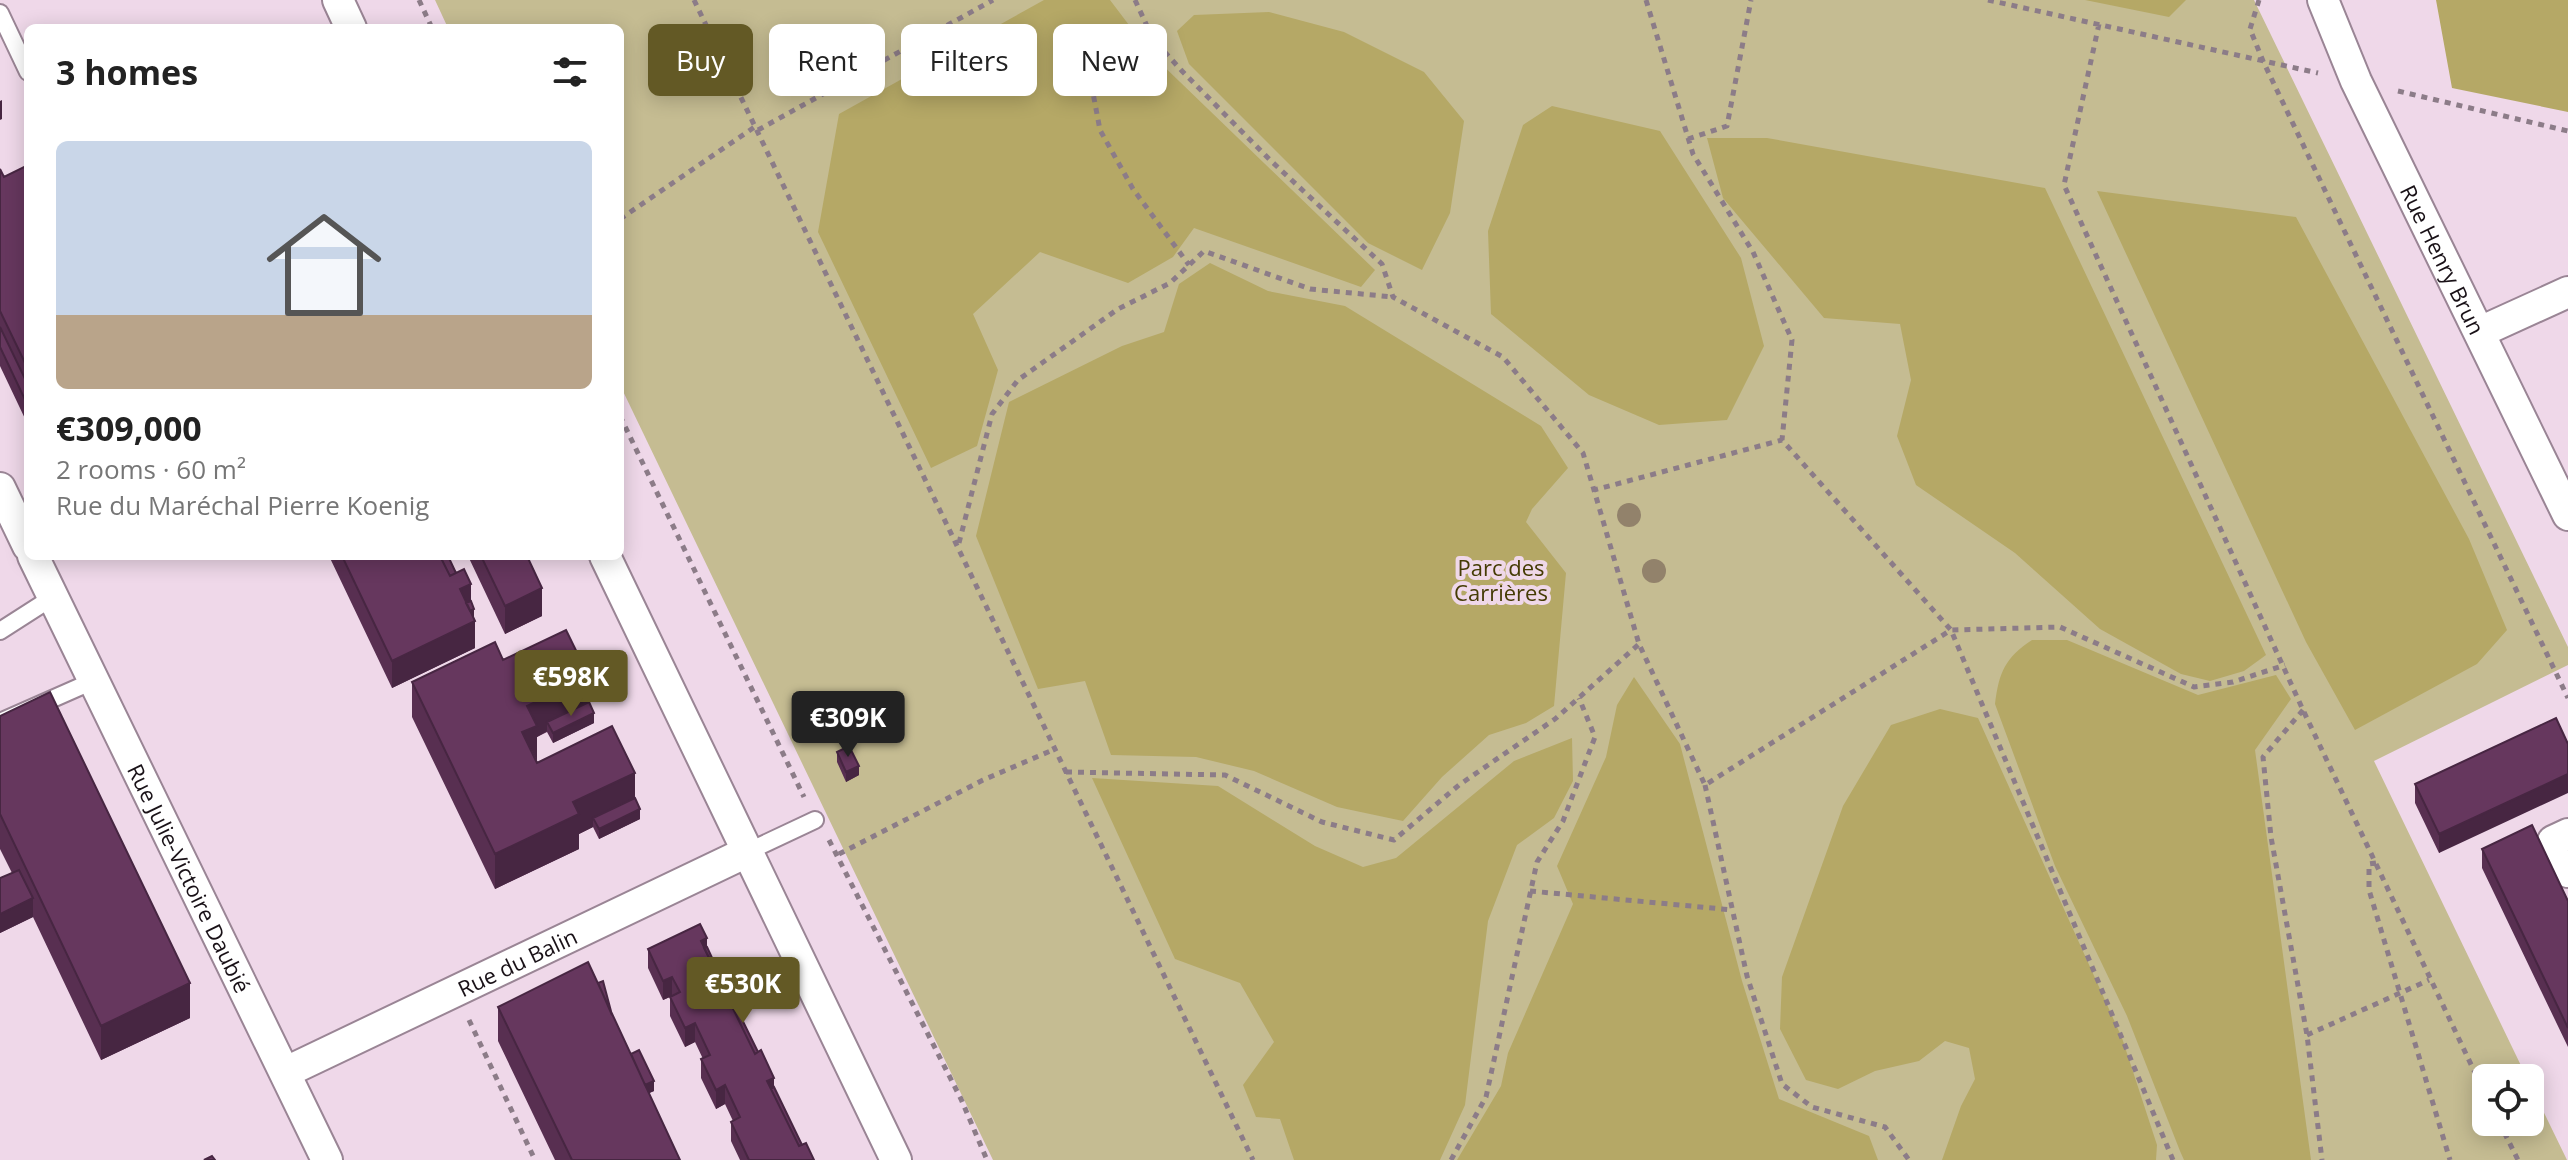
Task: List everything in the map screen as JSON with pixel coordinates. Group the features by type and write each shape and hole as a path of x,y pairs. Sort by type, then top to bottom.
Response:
{"street":[{"path":"338,0 349,24"},
{"name":"Rue Henry Brun","path":"2323,0 2356,81 2568,515"},
{"path":"2480,332 2568,292"},
{"path":"0,488 24,538"},
{"name":"Rue Julie-Victoire Daubié","path":"35,560 327,1160"},
{"path":"607,560 896,1160"},
{"path":"2568,834 2553,841 2568,872"},
{"name":"Rue du Balin","path":"286,1072 457,994 747,852"}],"lane":[{"path":"0,13 24,64"},
{"path":"0,631 53,597"},
{"path":"0,722 93,681"},
{"path":"747,852 815,820"}],"path":[{"path":"419,0 430,24"},
{"path":"694,0 1253,1160"},
{"path":"624,216 757,128 993,0"},
{"path":"1135,0 1146,24"},
{"path":"1646,0 1693,154 1753,252 1792,340 1782,440 1951,630 2173,1160"},
{"path":"1688,139 1727,126 1751,0"},
{"path":"1988,0 2099,24 2064,185 2303,710 2472,1068"},
{"path":"2259,0 2250,29 2263,61 2568,698"},
{"path":"1167,53 1270,160 1382,264 1393,297"},
{"path":"1094,96 1100,130 1133,189 1189,265"},
{"path":"958,543 992,414 1018,380 1118,309 1170,283 1204,251 1310,289 1393,297 1503,357 1583,453 1639,644 1705,785 1747,976 1782,1084 1812,1107 1885,1127 1909,1160"},
{"path":"624,424 815,820"},
{"path":"1594,490 1782,440"},
{"path":"1705,785 1951,630 2060,627 2194,687 2233,682 2285,665"},
{"path":"1066,772 1225,775 1322,822 1394,840 1459,785 1555,719 1639,644"},
{"path":"1451,1160 1486,1097 1537,862 1563,821 1595,737 1579,698"},
{"path":"2303,710 2263,757 2271,837 2307,1035 2322,1160"},
{"path":"987,1160 961,1099 839,854 983,780 1055,749"},
{"path":"2376,863 2369,864 2369,890 2450,1160"},
{"path":"1530,891 1733,910"},
{"path":"2307,1035 2429,980"},
{"path":"457,994 535,1160"},
{"path":"2506,1136 2518,1160"}],"green space":[{"name":"Parc des Carrières","path":"435,0 2254,0 2568,647 2568,665 2374,761 2520,1064 2472,1064 2472,1136 2544,1136 2544,1113 2567,1160 993,1160 624,393 624,24 446,24"},
{"path":"1044,0 1110,0 1128,24 1053,24 1053,96 1167,96 1167,69 1375,270 1361,287 1194,228 1173,257 1128,283 1040,252 973,314 998,370 977,446 931,468 818,232 839,114 871,96 885,96 885,88 901,80 901,96 1037,96 1037,24 1001,24"},
{"path":"2085,0 2186,0 2169,17"},
{"path":"2436,0 2568,0 2568,112 2452,88"},
{"path":"1269,12 1344,32 1424,72 1464,121 1450,213 1422,270 1368,243 1189,64 1177,31 1194,15"},
{"path":"1552,106 1660,131 1741,258 1764,346 1727,420 1659,425 1589,395 1491,314 1488,231 1523,125"},
{"path":"1707,138 1767,138 2045,188 2266,655 2244,671 2210,681 2181,674 2100,629 2015,553 1916,485 1897,436 1911,380 1900,324 1824,318 1723,198"},
{"path":"2097,191 2296,217 2469,539 2507,630 2477,664 2355,730 2306,642"},
{"path":"1210,263 1268,291 1345,306 1541,426 1568,468 1532,509 1526,522 1566,573 1554,706 1526,723 1489,735 1442,777 1403,821 1337,807 1254,771 1196,757 1111,755 1085,681 1038,689 976,536 1009,402 1122,346 1164,332 1179,284"},
{"path":"2032,640 2067,640 2198,695 2276,675 2291,699 2255,750 2311,1160 2184,1160 2127,1016 2055,866 1995,704 1999,683 2009,660"},
{"path":"1634,677 1680,744 1742,981 1779,1099 1869,1136 1878,1160 1457,1160 1501,1086 1508,1053 1573,904 1557,866 1606,757 1617,705"},
{"path":"1940,709 1978,718 2122,1038 2157,1145 2156,1160 1942,1160 1961,1106 1975,1079 1969,1048 1945,1041 1919,1061 1875,1071 1838,1089 1806,1080 1780,1029 1782,977 1843,806 1891,725"},
{"path":"1572,738 1573,781 1554,818 1517,845 1488,921 1465,1105 1440,1160 1294,1160 1280,1119 1256,1117 1243,1085 1274,1042 1240,983 1175,959 1092,778 1218,786 1315,846 1363,867 1396,858 1514,761"}],"building":[{"path":"24,167 24,361 0,311 0,169 4,177"},
{"path":"0,327 24,377 24,398 0,347"},
{"path":"344,560 442,560 450,576 464,569 471,584 460,589 475,621 392,661"},
{"path":"442,560 450,560 456,573 450,576"},
{"path":"483,560 529,560 542,588 505,606"},
{"path":"471,601 474,609 470,611 466,603"},
{"path":"566,630 589,677 527,706 537,726 522,732 537,763 612,726 635,773 573,802 579,814 495,854 412,682 495,642 503,660"},
{"path":"50,692 190,983 101,1026 0,814 0,716"},
{"path":"589,702 594,713 553,733 547,722"},
{"path":"2556,718 2568,744 2568,774 2439,834 2415,784"},
{"path":"849,746 859,766 846,772 837,752"},
{"path":"635,798 640,809 599,829 593,818"},
{"path":"2532,825 2568,901 2568,1028 2482,849"},
{"path":"19,870 33,898 0,914 0,878"},
{"path":"700,924 707,938 701,941 717,974 723,972 730,985 723,988 755,1054 761,1050 774,1078 767,1081 799,1146 806,1143 814,1160 749,1160 731,1122 740,1117 725,1085 716,1090 701,1059 710,1055 695,1023 685,1028 670,997 680,992 672,977 663,981 648,949"},
{"path":"707,947 719,973 717,974 704,948"},
{"path":"588,962 680,1160 572,1160 498,1007"},
{"path":"603,981 612,1015 598,983"},
{"path":"730,995 758,1052 755,1054 727,996"},
{"path":"639,1050 654,1081 645,1085 631,1054"},
{"path":"774,1087 802,1145 799,1146 771,1089"}]}
